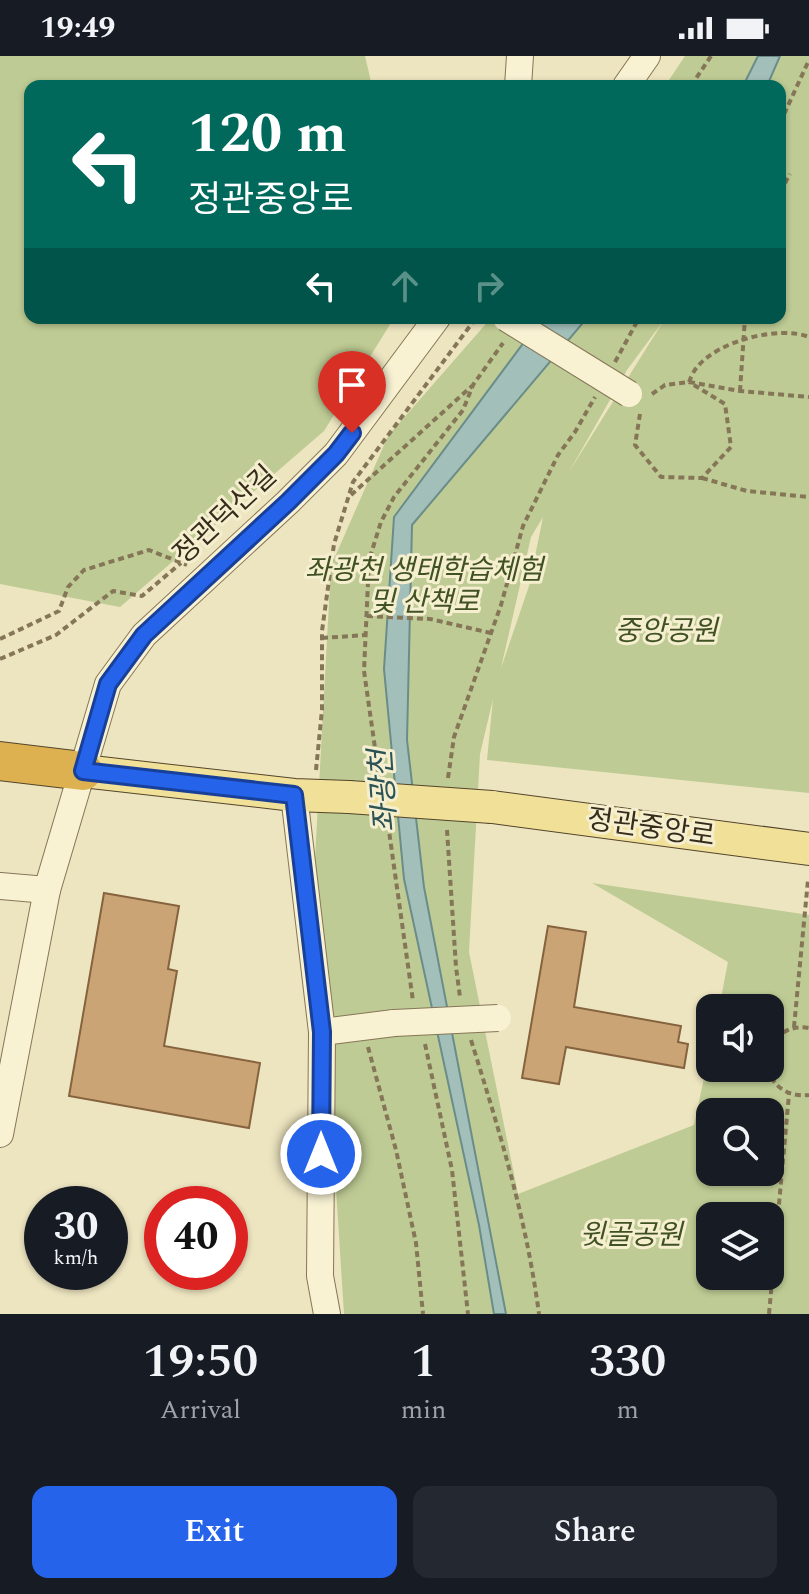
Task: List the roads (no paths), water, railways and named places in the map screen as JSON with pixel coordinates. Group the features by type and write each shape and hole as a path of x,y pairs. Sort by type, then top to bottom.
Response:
{"highway":[{"path":"0,761 83,771"}],"main road":[{"path":"83,771 304,796"},
{"name":"정관중앙로","path":"304,796 492,807 809,849"}],"street":[{"path":"518,80 520,56"},
{"path":"630,80 647,56"},
{"name":"정관덕산길","path":"0,1134 47,890 108,684 144,635 336,454 433,324"},
{"path":"516,324 638,399"},
{"path":"304,796 322,1032 320,1276 327,1314"},
{"path":"0,886 47,890"},
{"path":"322,1032 394,1023 506,1017"}],"water":[{"path":"758,56 780,56 770,80 746,80"},
{"path":"538,324 582,324 412,525 407,740 424,887 506,1314 494,1314 479,1225 404,879 384,669 394,517"}],"park label":[{"name":"좌광천 생태학습체험 및 산책로","path":"424,586"},
{"name":"중앙공원","path":"666,631"},
{"name":"윗골공원","path":"631,1235"}],"water label":[{"name":"좌광천","path":"384,791"}]}
